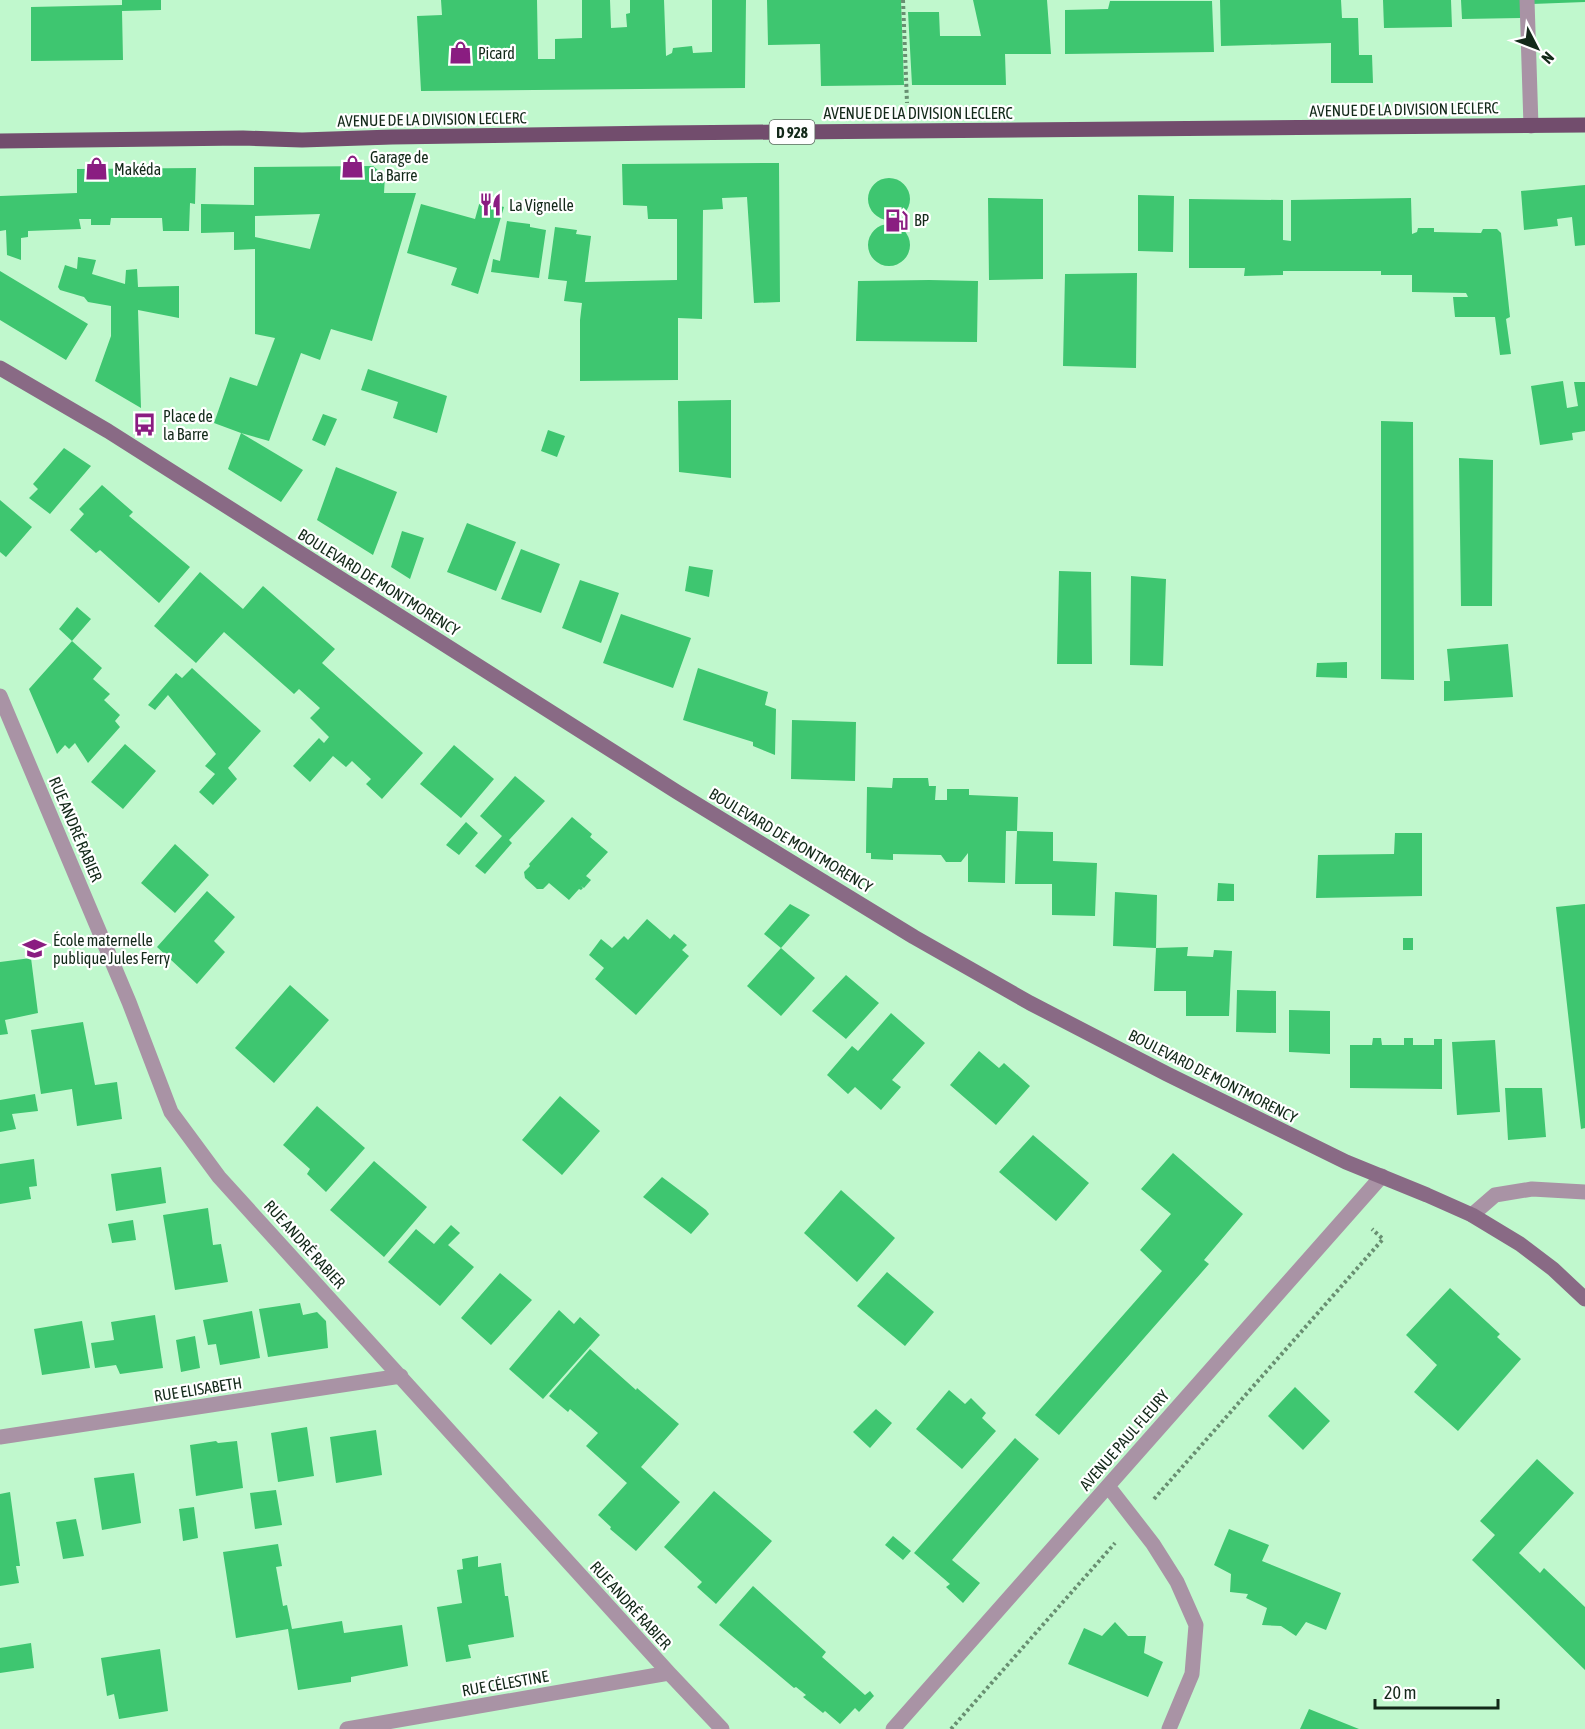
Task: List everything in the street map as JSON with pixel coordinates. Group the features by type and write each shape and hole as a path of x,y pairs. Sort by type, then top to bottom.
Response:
{"main road":[{"name":"AVENUE DE LA DIVISION LECLERC","path":"0,141 243,138 302,140 392,137 1585,125"}],"street":[{"path":"1527,0 1531,126"},
{"name":"BOULEVARD DE MONTMORENCY","path":"0,368 108,431 667,786 914,937 1030,1003 1167,1074 1346,1162 1472,1215 1520,1244 1553,1269 1585,1299"},
{"name":"RUE ANDRÉ RABIER","path":"0,696 129,1002 171,1112 219,1177 722,1729"},
{"name":"AVENUE PAUL FLEURY","path":"894,1729 1382,1176"},
{"path":"1472,1215 1495,1195 1532,1189 1585,1191"},
{"name":"RUE ELISABETH","path":"0,1437 401,1376"},
{"path":"1108,1486 1153,1544 1177,1582 1196,1625 1192,1674 1170,1729"},
{"name":"RUE CÉLESTINE","path":"347,1729 669,1673"}],"path":[{"path":"903,0 908,131"},
{"path":"951,1729 1383,1239 1351,1211"}],"building":[{"path":"122,0 161,0 161,10 122,11 123,60 31,61 31,7 122,5"},
{"path":"441,0 537,0 538,59 555,59 555,39 582,38 582,0 610,0 611,28 627,27 626,14 630,13 630,0 664,0 666,56 672,53 673,48 692,46 693,53 712,52 712,0 746,0 745,88 421,91 417,16 442,15"},
{"path":"767,0 901,0 904,85 821,86 820,44 768,45"},
{"path":"973,0 1047,0 1051,54 1005,54 1006,85 912,85 908,12 939,12 940,36 981,36"},
{"path":"1220,0 1341,0 1342,18 1358,18 1359,55 1372,55 1373,83 1331,83 1331,43 1221,46"},
{"path":"1383,0 1451,0 1452,27 1384,28"},
{"path":"1461,0 1520,0 1521,18 1462,19"},
{"path":"1532,0 1585,0 1585,2 1532,4"},
{"path":"1110,1 1212,1 1214,52 1065,54 1065,10 1108,9"},
{"path":"779,163 780,302 754,303 747,197 722,198 723,209 703,210 702,319 678,318 678,380 580,381 582,303 564,301 567,281 548,279 555,227 577,230 576,234 591,236 585,282 677,280 677,219 648,219 647,206 623,205 622,164"},
{"path":"373,166 385,176 384,193 416,193 372,341 331,329 320,360 301,353 269,441 214,423 230,377 257,386 275,338 255,334 255,249 234,250 234,232 201,233 201,204 254,205 254,167","holes":["320,214 310,249 255,237 255,216"]},
{"path":"196,168 195,204 190,203 189,231 163,231 162,218 111,218 110,225 91,225 91,219 79,219 81,229 28,231 28,237 21,238 21,260 7,255 6,230 0,231 0,196 77,193 77,169"},
{"path":"889,178 904,184 910,199 904,214 889,220 874,214 868,199 874,184"},
{"path":"1585,185 1585,245 1575,246 1572,217 1557,219 1558,226 1524,230 1521,191"},
{"path":"1138,195 1174,196 1173,252 1138,251"},
{"path":"988,198 1043,199 1043,279 989,280"},
{"path":"1411,198 1412,234 1417,232 1418,228 1434,228 1434,232 1481,233 1483,229 1497,229 1501,233 1510,317 1506,319 1511,354 1500,355 1495,317 1455,317 1453,297 1468,297 1466,293 1412,292 1412,275 1381,275 1381,271 1283,271 1283,275 1244,276 1245,268 1189,268 1189,199 1283,200 1283,240 1291,241 1291,200"},
{"path":"480,201 504,207 478,294 451,285 457,268 407,253 421,204 475,219"},
{"path":"507,221 530,224 530,227 546,230 539,278 491,272 493,259 500,261"},
{"path":"889,224 904,230 910,245 904,260 889,266 874,260 868,245 874,230"},
{"path":"78,257 96,260 92,274 125,284 126,270 137,269 138,287 179,286 179,318 138,310 141,408 95,381 111,336 111,306 88,302 84,297 60,290 58,287 65,265 77,269"},
{"path":"0,271 88,324 66,360 0,320"},
{"path":"1137,273 1136,368 1063,366 1065,274"},
{"path":"858,281 978,281 977,342 856,341"},
{"path":"368,369 447,396 437,433 393,418 398,402 361,390"},
{"path":"1563,381 1567,408 1578,406 1574,382 1585,382 1585,431 1572,433 1573,440 1540,445 1531,386"},
{"path":"731,400 731,478 679,472 678,401"},
{"path":"323,414 337,419 325,446 312,440"},
{"path":"1381,421 1413,422 1414,680 1381,679"},
{"path":"548,430 565,436 557,457 541,451"},
{"path":"241,433 303,470 281,502 228,469"},
{"path":"64,448 91,466 50,514 29,498 38,489 33,484"},
{"path":"1459,458 1493,460 1492,606 1461,606"},
{"path":"336,467 397,492 373,555 317,520"},
{"path":"102,485 133,512 129,516 190,567 159,603 100,550 96,553 70,530 84,514 79,509"},
{"path":"0,500 32,527 6,557 0,552"},
{"path":"467,523 516,542 496,591 447,572"},
{"path":"402,531 424,538 410,579 391,567"},
{"path":"521,549 560,564 541,613 501,599"},
{"path":"689,566 713,570 709,597 685,591"},
{"path":"1059,571 1091,572 1092,664 1057,664"},
{"path":"200,572 243,609 263,586 335,649 322,663 423,753 382,799 366,784 371,779 352,761 346,767 333,756 310,782 293,766 319,738 324,743 329,737 310,718 320,708 299,689 294,694 224,632 196,663 154,626"},
{"path":"1131,576 1166,579 1163,666 1130,665"},
{"path":"580,580 619,593 601,643 562,628"},
{"path":"77,607 91,619 72,641 59,629"},
{"path":"621,614 691,638 673,688 603,663"},
{"path":"72,641 102,668 93,679 110,694 104,700 120,715 115,721 120,727 88,763 75,743 69,749 65,745 57,754 29,689"},
{"path":"1508,644 1513,697 1444,701 1444,681 1450,681 1447,649"},
{"path":"1347,662 1347,678 1316,677 1317,663"},
{"path":"192,668 261,731 228,768 237,779 213,805 199,792 215,774 205,766 216,754 168,695 155,710 148,705 176,673 182,678"},
{"path":"698,668 768,692 765,705 776,709 775,755 753,746 753,742 683,720"},
{"path":"792,720 856,722 855,781 791,779"},
{"path":"125,744 156,771 123,809 91,782"},
{"path":"454,745 494,779 461,818 420,784"},
{"path":"515,776 545,801 509,840 512,843 485,874 475,866 502,836 480,816"},
{"path":"893,778 928,778 929,786 936,786 935,800 947,800 947,789 969,789 969,795 1018,797 1017,831 1006,831 1005,883 968,882 968,853 961,862 946,862 941,855 893,854 893,860 871,859 871,853 866,853 867,787 892,788"},
{"path":"572,817 608,852 586,876 591,880 584,888 581,886 583,888 579,889 569,900 549,883 543,889 537,889 525,878 524,872"},
{"path":"466,822 478,833 459,855 446,845"},
{"path":"1017,831 1053,832 1053,861 1097,863 1095,916 1052,915 1052,884 1015,884"},
{"path":"1395,833 1422,833 1422,896 1316,898 1318,855 1394,854"},
{"path":"175,844 209,875 175,913 141,883"},
{"path":"1218,883 1234,884 1234,901 1217,901"},
{"path":"207,891 235,917 214,941 225,952 197,984 157,947"},
{"path":"1115,892 1157,895 1156,948 1113,946"},
{"path":"790,904 810,915 781,948 764,934"},
{"path":"1585,904 1585,1128 1581,1129 1556,907"},
{"path":"647,919 670,939 674,934 687,945 682,950 689,956 636,1015 595,979 604,968 589,955 601,939 612,948 624,936 628,940"},
{"path":"1403,938 1413,938 1413,950 1403,950"},
{"path":"1188,947 1187,956 1213,957 1214,950 1232,951 1229,1016 1186,1016 1186,991 1154,991 1156,948"},
{"path":"781,948 815,978 781,1016 747,986"},
{"path":"31,958 38,1013 5,1020 8,1034 0,1035 0,962"},
{"path":"846,975 879,1003 846,1039 812,1011"},
{"path":"290,985 329,1020 274,1083 235,1048"},
{"path":"1237,990 1276,991 1276,1033 1236,1032"},
{"path":"1289,1010 1330,1011 1330,1054 1289,1052"},
{"path":"891,1013 925,1043 892,1080 901,1087 881,1110 855,1087 848,1094 827,1075 852,1046 858,1051"},
{"path":"83,1022 95,1085 117,1082 122,1119 77,1126 72,1089 41,1094 31,1030"},
{"path":"1373,1038 1381,1038 1382,1045 1404,1045 1404,1038 1413,1038 1413,1045 1434,1045 1434,1039 1442,1039 1442,1089 1350,1088 1350,1045 1372,1045"},
{"path":"1495,1040 1500,1112 1457,1115 1452,1042"},
{"path":"979,1051 999,1068 1004,1063 1030,1086 996,1125 950,1085"},
{"path":"1505,1088 1542,1088 1546,1137 1508,1140"},
{"path":"35,1094 38,1111 12,1114 16,1129 0,1132 0,1100"},
{"path":"560,1096 600,1131 562,1175 522,1140"},
{"path":"317,1106 365,1148 326,1192 307,1174 310,1169 283,1145"},
{"path":"1033,1135 1089,1183 1056,1221 999,1172"},
{"path":"1173,1153 1243,1214 1204,1260 1209,1264 1059,1435 1035,1415 1162,1271 1140,1250 1171,1214 1141,1189"},
{"path":"34,1159 37,1186 29,1187 31,1199 0,1204 0,1164"},
{"path":"374,1161 427,1207 384,1257 330,1210"},
{"path":"161,1167 166,1203 116,1211 111,1174"},
{"path":"662,1177 709,1214 691,1234 643,1197"},
{"path":"841,1190 895,1238 857,1282 804,1233"},
{"path":"208,1208 213,1245 221,1244 228,1282 175,1290 163,1215"},
{"path":"133,1220 136,1240 112,1243 108,1224"},
{"path":"451,1225 460,1233 448,1245 474,1267 440,1306 388,1262 416,1229 434,1244"},
{"path":"887,1272 934,1312 905,1346 857,1306"},
{"path":"500,1273 532,1300 491,1345 461,1318"},
{"path":"1450,1288 1500,1334 1497,1337 1521,1359 1458,1431 1414,1392 1437,1365 1406,1335"},
{"path":"300,1303 303,1315 317,1312 326,1321 328,1348 268,1357 259,1309"},
{"path":"559,1310 574,1324 580,1317 600,1335 543,1399 509,1369"},
{"path":"252,1311 260,1358 220,1365 216,1344 208,1345 203,1320"},
{"path":"155,1315 163,1368 120,1374 116,1365 95,1368 91,1343 114,1340 111,1322"},
{"path":"82,1321 90,1368 42,1375 34,1329"},
{"path":"195,1336 200,1368 181,1372 176,1340"},
{"path":"590,1349 679,1424 641,1467 680,1502 636,1551 610,1529 611,1527 598,1515 627,1483 586,1446 598,1433 570,1409 568,1412 549,1396"},
{"path":"1295,1387 1330,1421 1303,1450 1268,1416"},
{"path":"949,1390 965,1404 971,1398 986,1413 982,1418 996,1431 962,1469 916,1429"},
{"path":"876,1409 892,1423 870,1448 853,1432"},
{"path":"307,1427 314,1476 278,1482 271,1433"},
{"path":"376,1430 382,1475 336,1483 330,1437"},
{"path":"1015,1438 1039,1459 952,1560 980,1583 963,1603 946,1587 950,1584 914,1553"},
{"path":"216,1441 218,1443 237,1441 243,1488 196,1496 190,1445"},
{"path":"1537,1459 1574,1493 1519,1553 1540,1573 1544,1568 1585,1607 1585,1670 1472,1560 1495,1535 1480,1521"},
{"path":"134,1473 141,1523 102,1530 94,1478"},
{"path":"276,1490 282,1525 255,1529 250,1493"},
{"path":"714,1491 772,1541 716,1604 697,1587 702,1582 664,1547"},
{"path":"10,1492 20,1566 16,1566 19,1583 0,1586 0,1494"},
{"path":"194,1507 198,1538 183,1541 179,1509"},
{"path":"76,1519 84,1556 63,1559 56,1522"},
{"path":"1229,1529 1269,1545 1262,1561 1341,1593 1326,1630 1306,1622 1296,1636 1281,1626 1262,1625 1267,1608 1246,1598 1248,1594 1230,1592 1231,1574 1214,1565"},
{"path":"893,1536 911,1551 903,1560 885,1545"},
{"path":"278,1544 282,1566 276,1567 283,1606 287,1605 292,1629 342,1621 344,1633 402,1625 408,1666 351,1677 351,1682 298,1690 288,1629 236,1638 223,1552"},
{"path":"478,1556 478,1567 501,1563 514,1637 468,1645 471,1658 446,1662 437,1607 462,1603 457,1570 463,1569 462,1559"},
{"path":"753,1586 826,1652 822,1657 865,1695 870,1691 874,1696 859,1712 855,1708 840,1724 803,1697 806,1695 796,1687 794,1688 719,1625"},
{"path":"1115,1622 1128,1636 1146,1636 1144,1653 1163,1662 1148,1697 1068,1664 1084,1628 1102,1636"},
{"path":"31,1643 34,1668 0,1673 0,1648"},
{"path":"160,1649 168,1711 119,1719 114,1694 107,1696 101,1658"},
{"path":"1309,1709 1359,1729 1300,1729"}],"place":[{"name":"Picard","path":"460,53"},
{"name":"Garage de La Barre","path":"352,166"},
{"name":"Makéda","path":"96,169"},
{"name":"La Vignelle","path":"491,205"},
{"name":"BP","path":"896,220"},
{"name":"Place de la Barre","path":"145,425"},
{"name":"École maternelle publique Jules Ferry","path":"35,949"}]}
